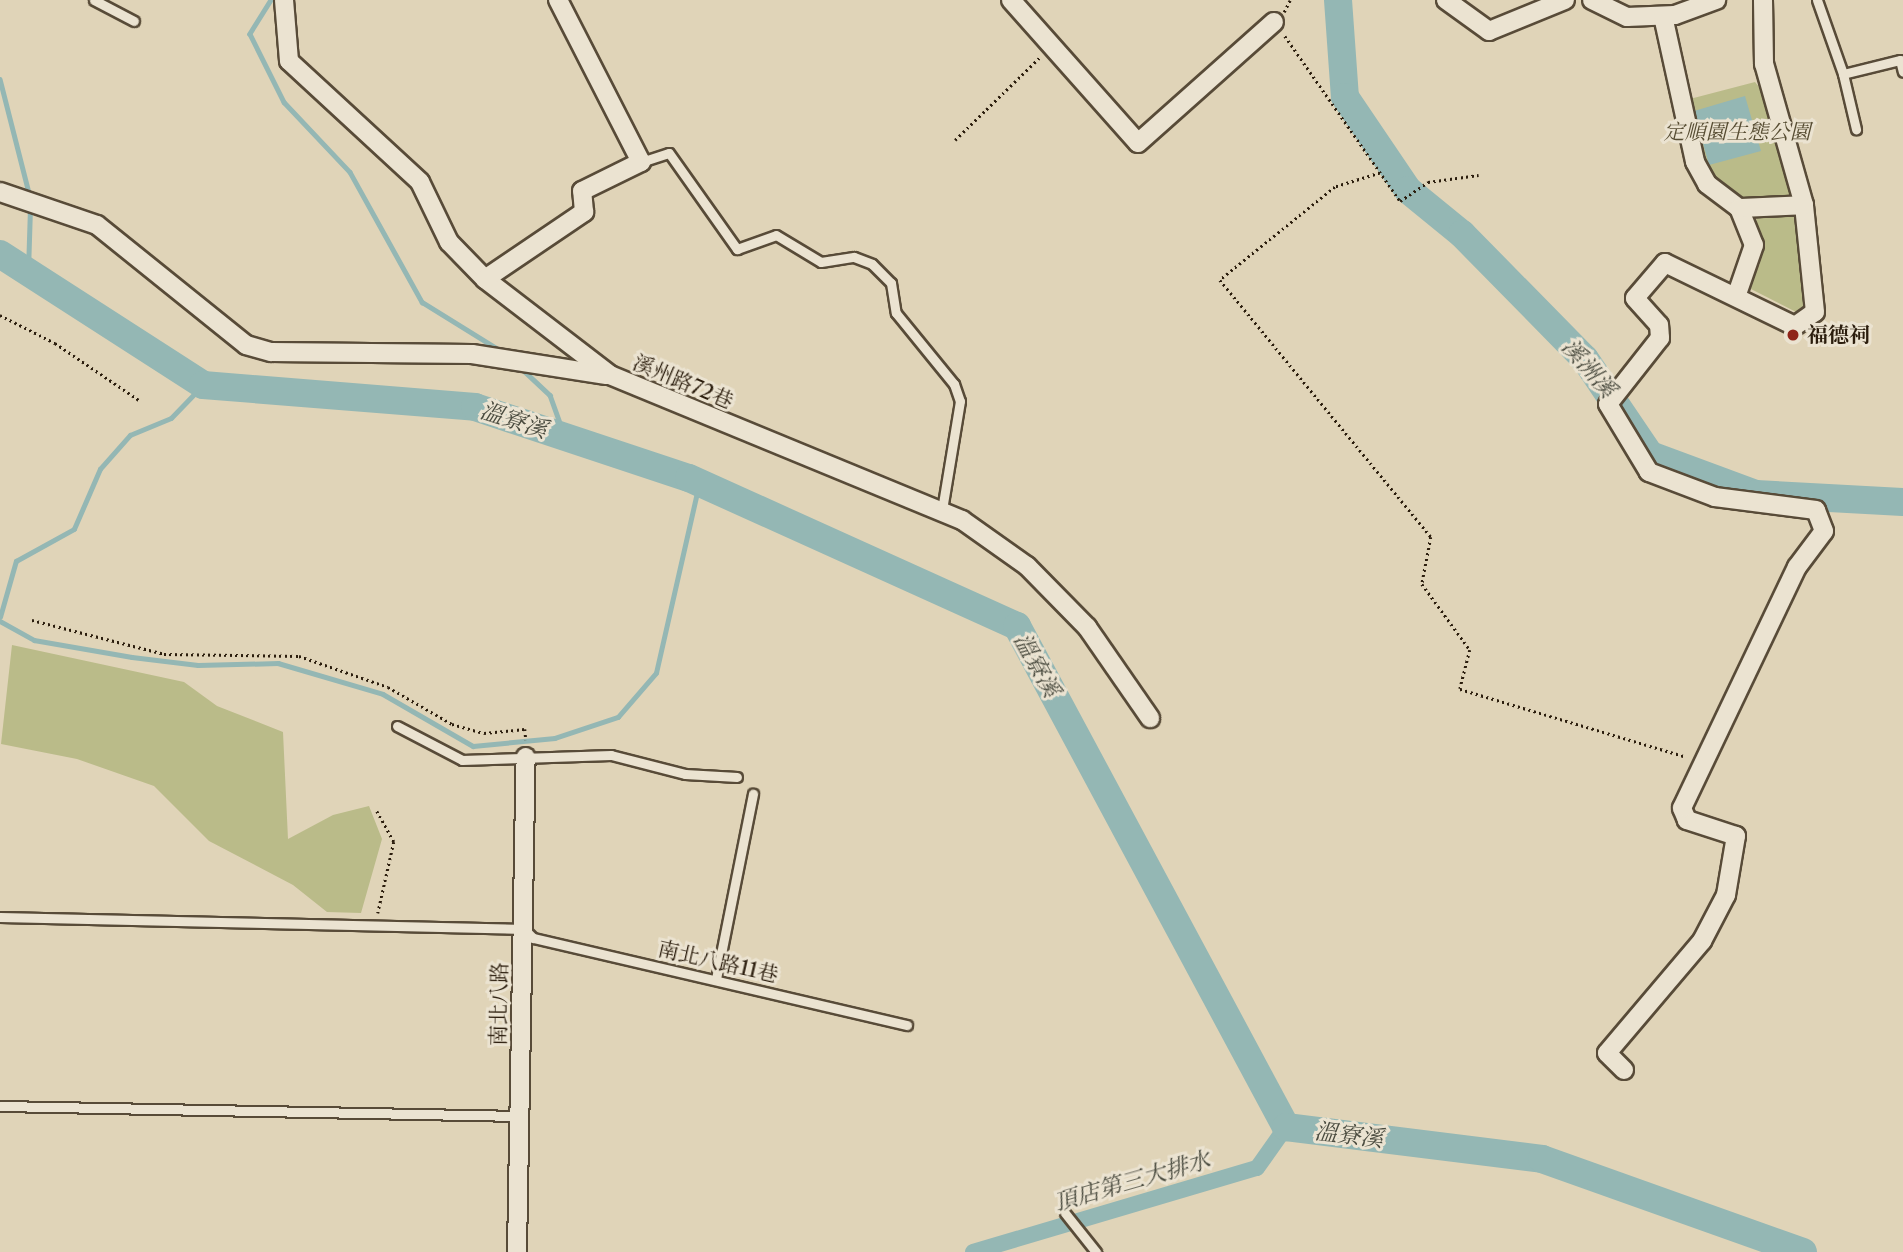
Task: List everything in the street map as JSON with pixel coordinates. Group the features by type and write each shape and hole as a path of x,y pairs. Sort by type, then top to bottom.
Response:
{"street":[{"name":"溪州路72巷","path":"284,0 289,61 420,182 449,242 485,279 610,375 942,510 1027,566 1087,627 1150,718"},
{"path":"485,279 584,212 582,191 640,162 558,0"},
{"path":"1011,0 1049,49 1138,143 1274,22"},
{"path":"1446,0 1489,32 1565,0"},
{"path":"1592,0 1627,17 1662,16 1716,0"},
{"path":"1624,1070 1607,1053 1702,941 1726,895 1736,836 1687,820 1682,808 1797,567 1824,531 1822,518 1788,502 1715,496 1649,472 1608,404 1660,338 1659,325 1635,298 1665,263 1737,294 1795,326 1815,312 1804,205 1764,64 1763,0"},
{"path":"1662,16 1695,162 1707,184 1739,208 1754,245 1737,294"},
{"path":"0,192 97,225 246,345 271,352 472,354 610,375"},
{"path":"1739,208 1804,205"},
{"name":"南北八路","path":"517,1252 526,757"}],"lane":[{"path":"94,0 134,21"},
{"path":"1818,0 1843,74 1856,129"},
{"path":"1843,74 1899,60 1903,72"},
{"path":"640,162 669,153 737,249 776,235 821,262 854,257 872,264 891,283 896,313 954,384 960,401 942,510"},
{"path":"397,726 461,760 611,755 685,774 737,778"},
{"path":"716,979 753,793"},
{"path":"0,917 524,929"},
{"name":"南北八路11巷","path":"524,929 533,938 907,1024"},
{"path":"0,1106 520,1116"},
{"path":"1065,1213 1096,1252"}],"path":[{"path":"1290,0 1274,22 1400,201 1428,181 1479,174"},
{"path":"955,140 1049,49"},
{"path":"1380,173 1335,187 1220,280 1431,537 1422,584 1470,650 1460,689 1703,762"},
{"path":"0,315 55,343 139,400"},
{"path":"32,620 164,654 299,656 388,687 452,724 484,733 525,729 526,737"},
{"path":"375,926 394,842 377,811"}],"green space":[{"name":"定順園生態公園","path":"1755,82 1771,101 1797,209 1810,305 1800,314 1745,286 1760,264 1756,215 1709,179 1686,100"},
{"path":"12,645 184,682 217,706 283,732 288,839 333,815 369,806 382,839 361,913 327,912 293,885 209,841 154,786 77,759 1,744"}],"water":[{"path":"1745,96 1761,151 1709,165 1694,111"}],"building":[{"name":"福德祠","path":"1795,328 1798,340 1791,341 1788,329"}],"waterway":[{"path":"271,0 250,34 284,102 350,172 422,302 501,351"},
{"name":"溪洲溪","path":"1338,0 1345,97 1408,190 1462,234 1585,359 1650,455 1756,494 1903,502"},
{"path":"0,79 30,197"},
{"path":"28,271 30,209"},
{"name":"溫寮溪","path":"0,254 203,385 475,407 689,478 1017,626 1286,1127 1542,1159 1803,1252"},
{"path":"521,368 550,395 565,437"},
{"path":"0,617 16,561 74,529 100,469 130,435 171,418 203,385"},
{"path":"0,621 34,640 132,657 198,665 278,663 383,694 473,746 555,738 618,717 656,673 699,483"},
{"name":"頂店第三大排水","path":"973,1252 1257,1168 1286,1127"}],"place":[{"name":"福德祠","path":"1793,335"}]}
